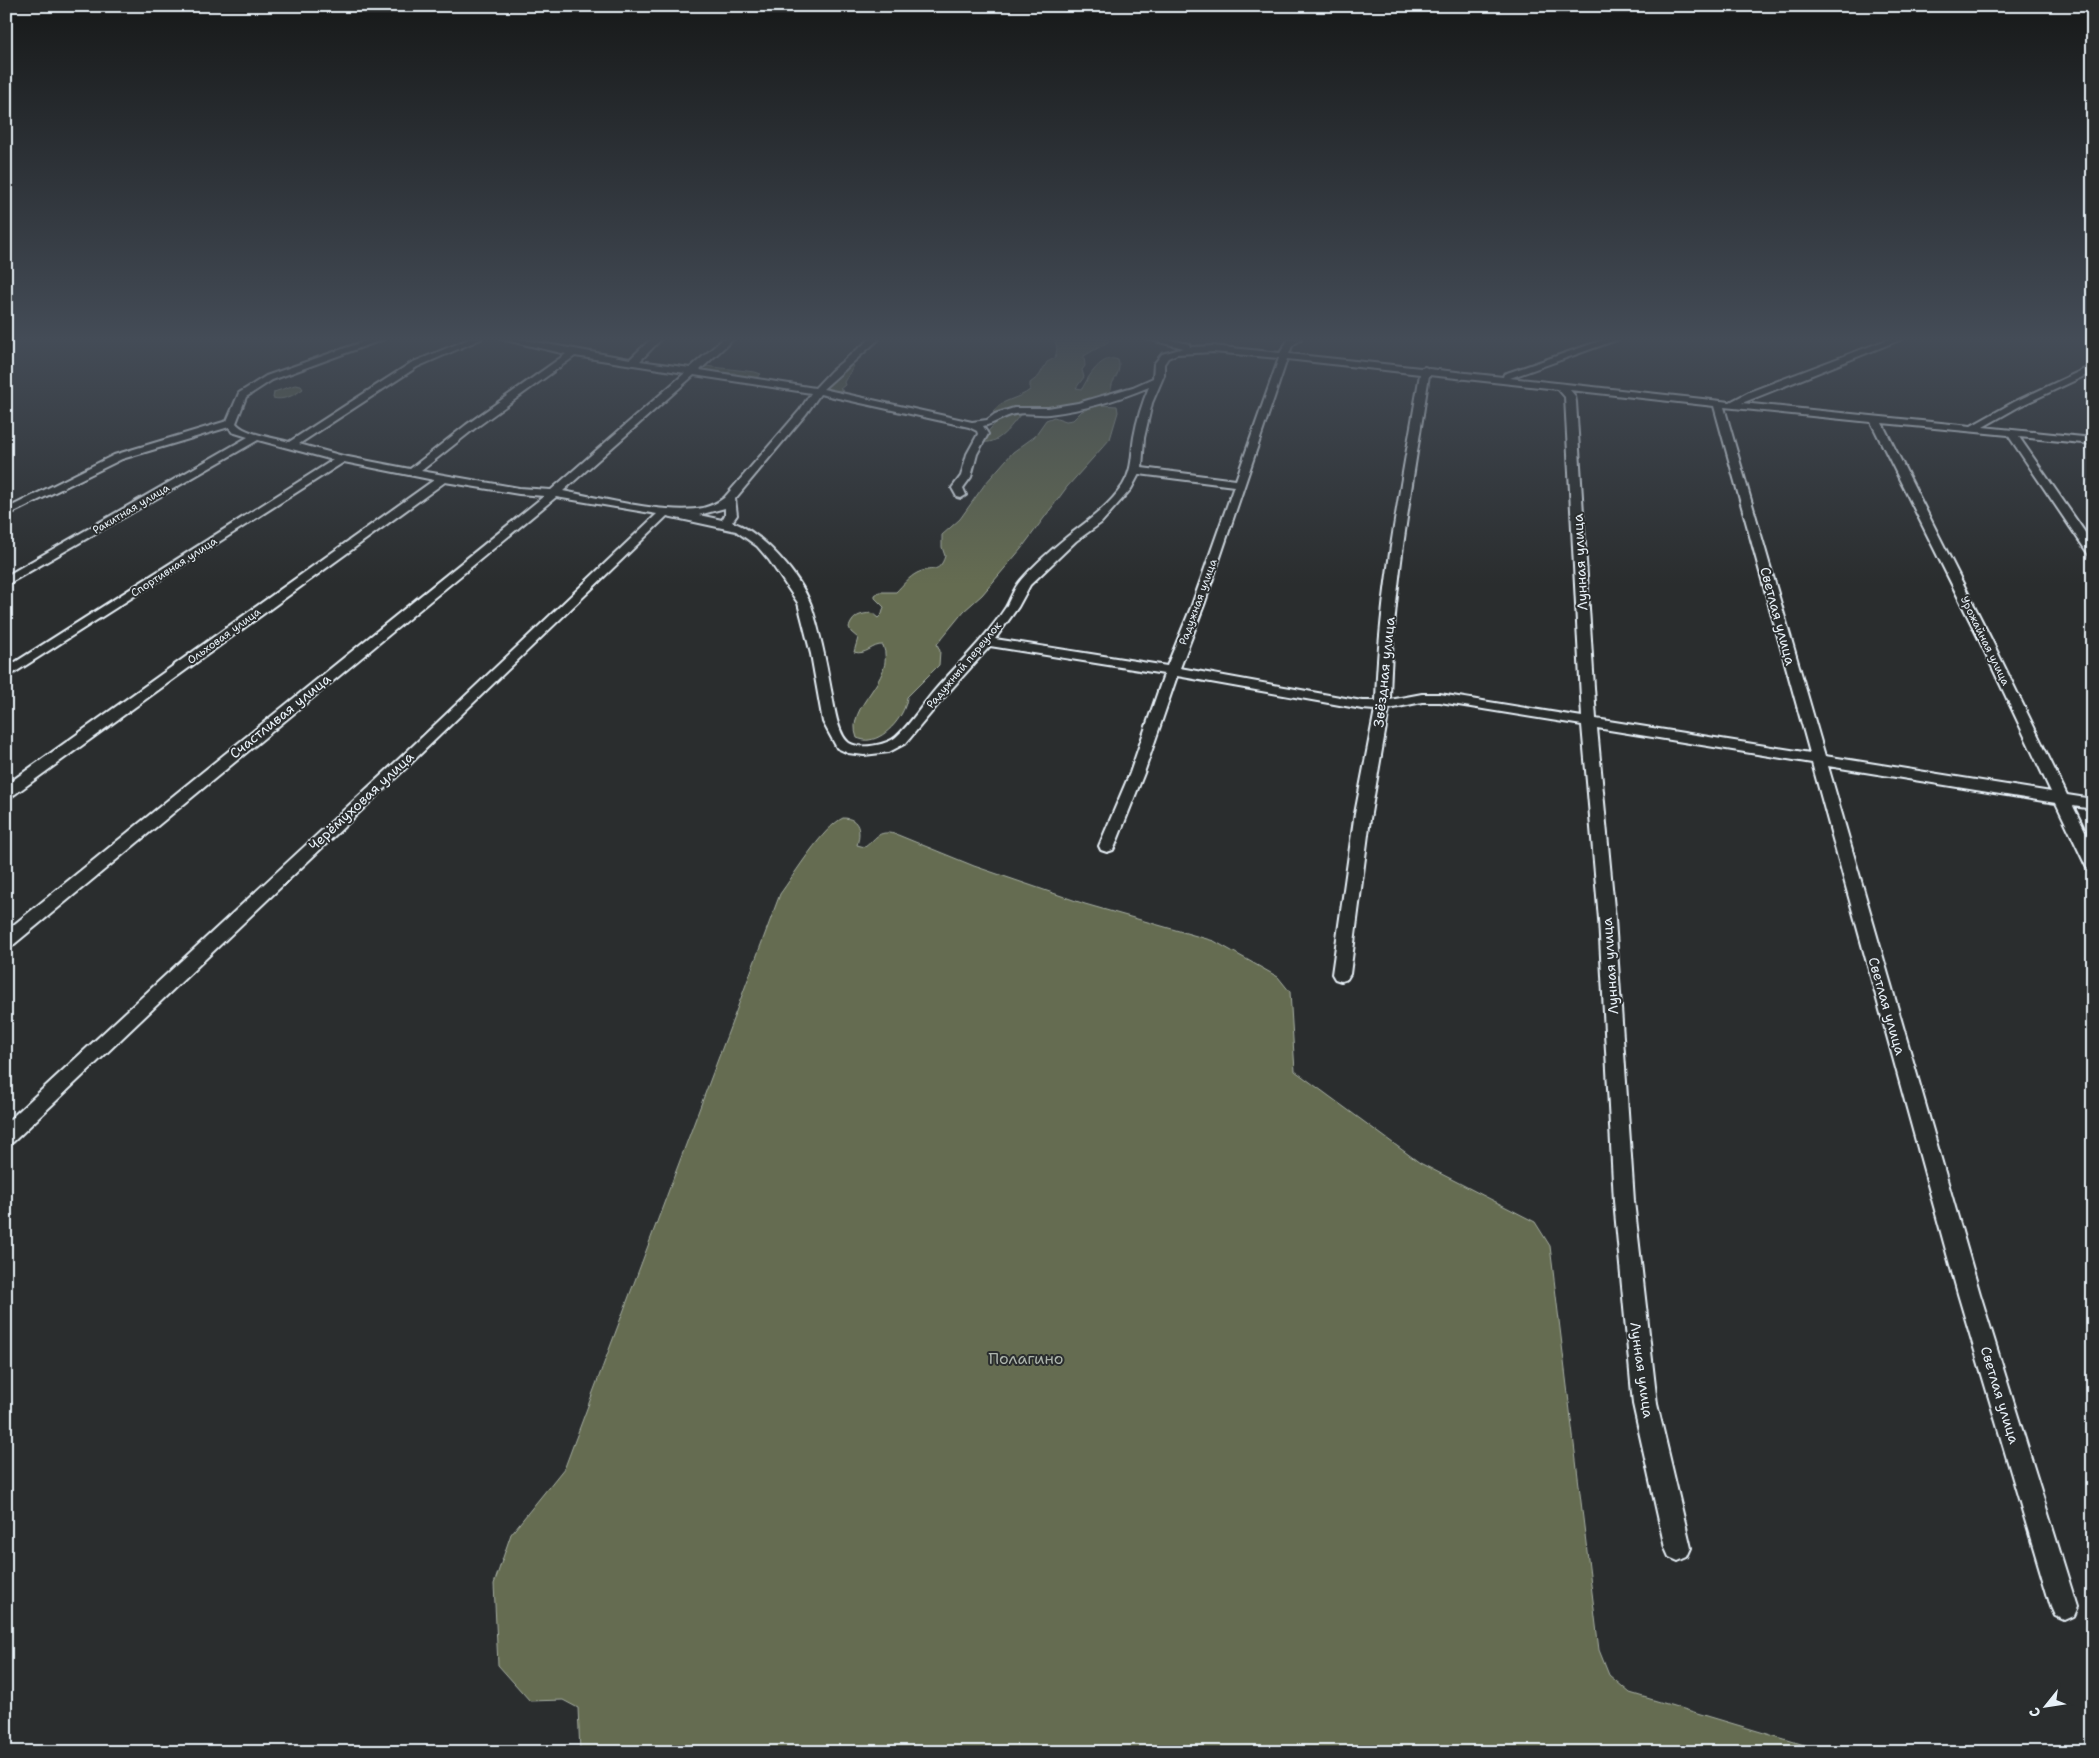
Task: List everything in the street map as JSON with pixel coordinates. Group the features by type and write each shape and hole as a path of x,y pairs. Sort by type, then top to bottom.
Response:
{"street":[{"path":"291,445 328,421"},
{"path":"412,473 478,421"},
{"name":"Счастливая улица","path":"6,942 211,772 554,493 637,421"},
{"path":"665,512 707,512 716,509 729,500 795,421"},
{"path":"954,421 981,429 983,434 972,454 966,477 957,488 961,496"},
{"path":"972,425 991,421"},
{"name":"Радужный переулок","path":"725,524 740,529 761,544 798,591 811,623 830,722 842,745 853,750 889,747 906,735 941,692 987,642 1012,608 1026,583 1072,539 1097,521 1126,487 1136,470 1143,421"},
{"name":"Радужная улица","path":"1107,846 1137,773 1262,421"},
{"name":"Звёздная улица","path":"1341,974 1362,819 1383,706 1384,661 1416,421"},
{"name":"Лунная улица","path":"1572,421 1589,723 1607,920 1624,1201 1645,1404 1678,1548"},
{"name":"Светлая улица","path":"1731,421 1817,758 1969,1294 2064,1608"},
{"name":"Урожайная улица","path":"1876,421 1984,637 2093,864"},
{"path":"1895,421 2093,441"},
{"path":"1972,429 1986,421"},
{"path":"6,513 118,457 231,423 236,430 256,437 412,473 519,491 554,493 725,524 731,515 729,500"},
{"path":"2012,434 2093,553"},
{"name":"Ракитная улица","path":"6,581 256,437"},
{"name":"Спортивная улица","path":"6,674 342,458"},
{"path":"1136,470 1240,484"},
{"name":"Ольховая улица","path":"6,793 442,479"},
{"name":"Черёмуховая улица","path":"6,1136 404,762 665,512"},
{"path":"987,642 1172,671 1351,704 1383,706 1433,698 1763,752 1817,758 2093,804"}],"green space":[{"path":"1015,421 1000,437 984,442 986,434 997,422"},
{"path":"1045,421 1115,421 1110,439 1067,487 1021,549 982,595 964,611 937,644 940,651 939,665 907,697 906,704 899,718 889,730 876,738 866,740 857,738 855,726 858,715 883,670 885,658 883,645 858,653 854,652 858,638 851,632 849,627 853,620 861,615 872,613 878,618 882,614 884,607 875,598 875,595 879,592 896,592 914,575 940,566 945,556 942,547 942,535 960,519 985,484 1013,452 1034,437"},
{"name":"Полагино","path":"843,818 853,820 856,823 859,831 857,845 865,847 879,835 886,833 898,835 974,866 1085,904 1214,941 1278,977 1290,992 1295,1071 1420,1163 1535,1222 1550,1246 1599,1650 1609,1675 1630,1693 1828,1752 580,1752 578,1708 563,1700 530,1701 498,1665 494,1584 511,1534 565,1467 780,894 818,841 835,823"}]}
